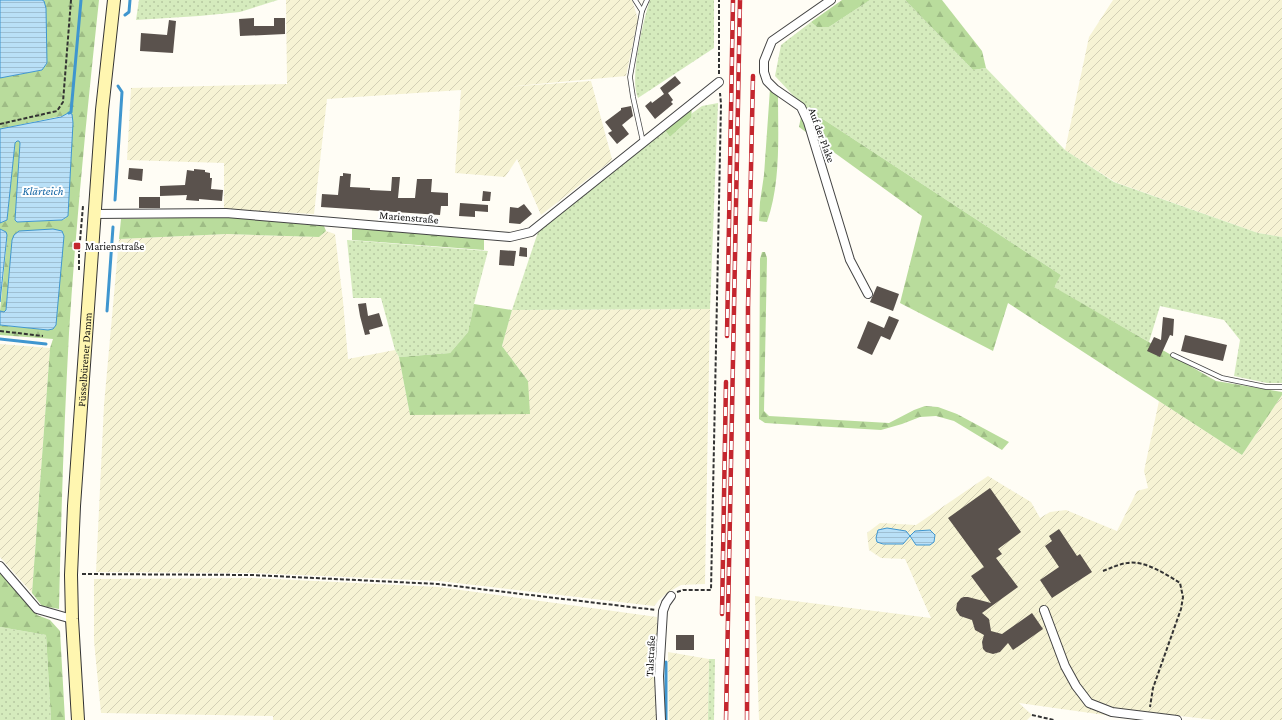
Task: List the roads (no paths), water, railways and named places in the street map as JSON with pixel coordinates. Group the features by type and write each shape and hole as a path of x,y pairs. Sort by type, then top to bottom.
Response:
{"main road":[{"name":"Püsselbürener Damm","path":"78,720 71,575 74,506 93,214 114,0"}],"street":[{"name":"Auf der Plake","path":"831,0 772,41 764,61 764,72 767,81 775,89 801,108 808,122 850,260 868,294"},
{"name":"Marienstraße","path":"93,214 226,212 510,237 531,232 644,143 718,82"},
{"path":"0,566 37,609 72,619"},
{"name":"Talstraße","path":"661,720 659,676 663,611 671,596"},
{"path":"1044,610 1065,666 1076,686 1089,703 1112,712 1177,720"}],"lane":[{"path":"635,0 642,11"},
{"path":"644,143 633,97 630,77 642,11 648,0"},
{"path":"1173,355 1222,378 1266,387 1282,387"}],"water":[{"path":"0,0 44,1 46,8 47,63 42,70 0,78"},
{"name":"Klärteich","path":"68,113 72,114 73,123 68,216 62,220 17,222 15,220 20,143 17,141 15,143 7,220 0,223 0,129 61,117"},
{"path":"0,229 6,232 7,235 0,302"},
{"name":"Klärteich","path":"53,229 62,231 64,236 56,325 53,329 48,330 0,325 0,311 4,312 6,310 12,240 14,235 19,231"},
{"path":"887,528 906,531 910,536 903,544 883,544 877,542 876,538 878,530"},
{"path":"930,530 935,535 934,542 930,545 916,545 910,536 915,531"}],"waterway":[{"path":"69,113 71,112 81,0"},
{"path":"125,15 129,12 130,0"},
{"path":"115,200 122,92 118,86"},
{"path":"107,311 113,227"},
{"path":"0,339 46,344"},
{"path":"666,662 666,720"}],"railway":[{"path":"727,336 733,0"},
{"path":"726,720 740,0"},
{"path":"747,720 748,308 753,76"},
{"path":"722,614 726,382"}],"place":[{"name":"Marienstraße","path":"77,246"}]}
